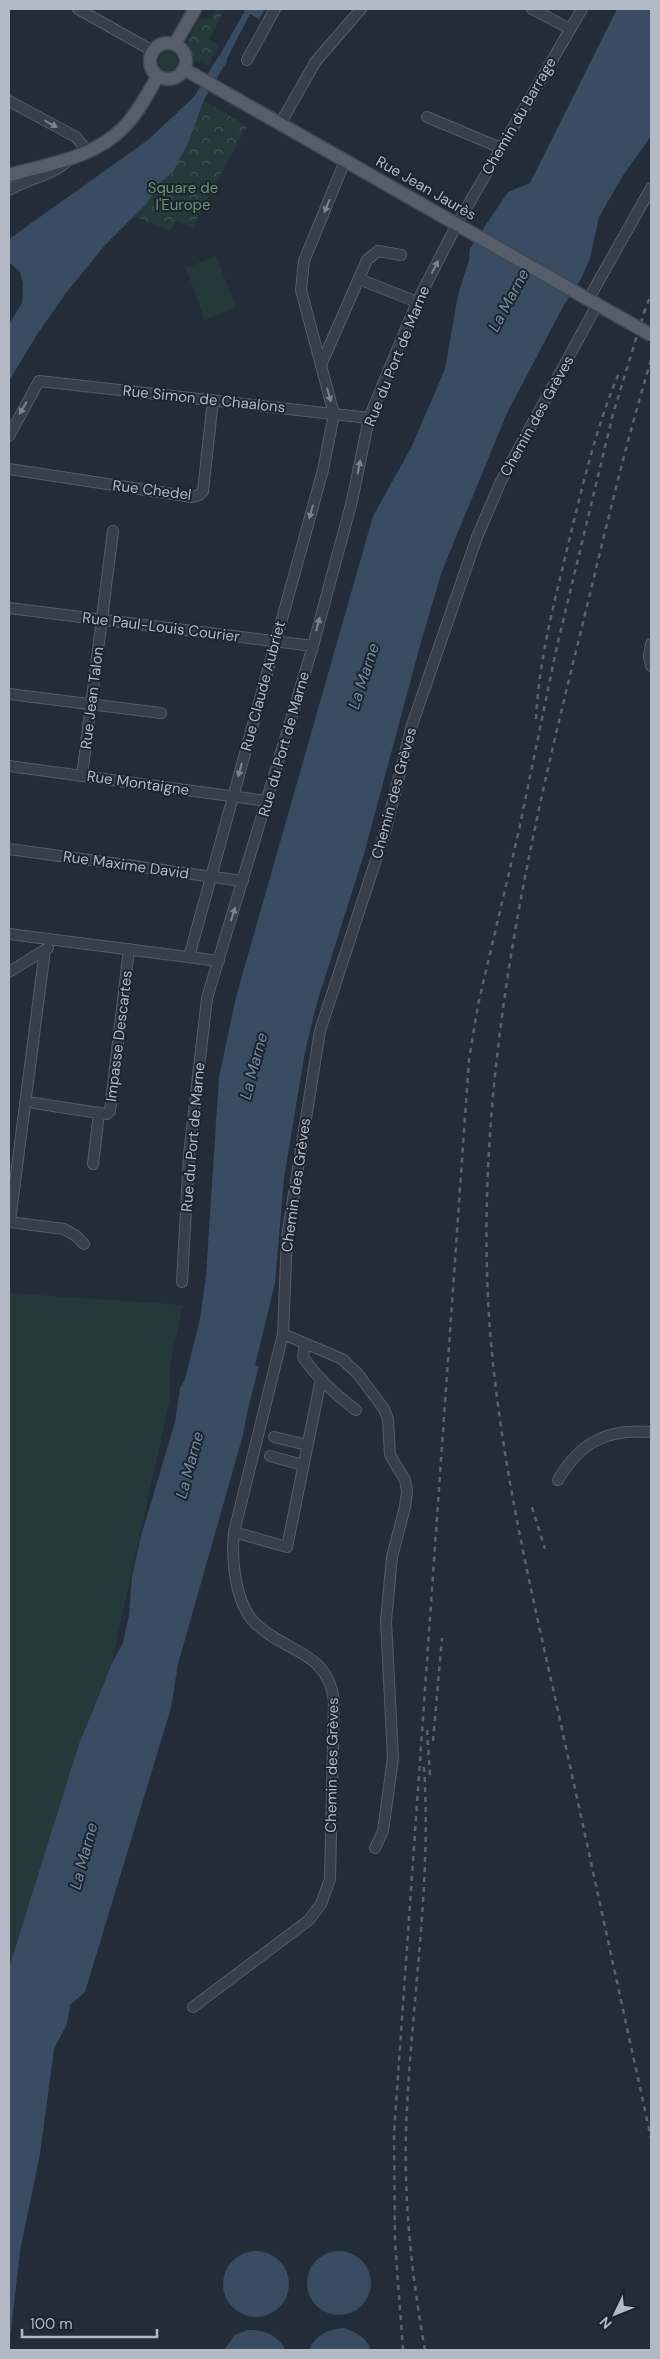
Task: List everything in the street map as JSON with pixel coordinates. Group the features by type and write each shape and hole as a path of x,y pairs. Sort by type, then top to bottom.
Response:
{"main road":[{"path":"176,44 195,9"},
{"path":"166,43 176,44 186,56 188,72 176,77 164,78 158,76 151,67 153,51 166,43"},
{"name":"Rue Jean Jaurès","path":"188,72 651,336"},
{"path":"9,175 70,159 88,152 125,126 158,76"}],"street":[{"path":"78,9 153,51"},
{"path":"280,124 316,60 361,9"},
{"path":"532,9 570,30"},
{"name":"Chemin du Barrage","path":"460,226 501,148 582,9"},
{"path":"247,60 274,11"},
{"path":"9,101 76,137 88,152"},
{"path":"427,117 501,148"},
{"path":"9,190 34,178 60,169 70,159"},
{"path":"334,414 301,290 304,262 345,160"},
{"name":"Chemin des Grèves","path":"193,2007 309,1920 321,1904 330,1879 334,1701 332,1689 321,1668 307,1656 257,1625 249,1616 233,1566 234,1532 283,1334 286,1238 320,1031 386,829 412,725 477,537 492,500 651,188"},
{"name":"Rue du Port de Marne","path":"182,1282 190,1145 207,998 312,646 352,501 369,418 417,302 460,226"},
{"path":"321,365 367,260 373,253 378,251 401,255"},
{"path":"359,279 417,302"},
{"name":"Rue Simon de Chaalons","path":"9,436 39,380 369,418"},
{"name":"Rue Chedel","path":"9,469 192,497 199,495 203,491 213,400"},
{"name":"Rue Claude Aubriet","path":"188,957 322,470 334,414"},
{"name":"Rue Jean Talon","path":"82,776 113,531"},
{"name":"Rue Paul-Louis Courier","path":"9,608 312,646"},
{"path":"651,644 649,656 651,666"},
{"path":"9,694 162,713"},
{"name":"Rue Montaigne","path":"9,766 267,801"},
{"name":"Rue Maxime David","path":"9,849 243,881"},
{"path":"9,934 219,961"},
{"path":"9,972 60,940"},
{"name":"Impasse Descartes","path":"34,1103 107,1114 110,1110 129,949"},
{"path":"45,950 9,1222 64,1229 76,1236 84,1244"},
{"name":"Impasse Descartes","path":"93,1164 99,1113"},
{"path":"283,1334 347,1362 379,1402 388,1419 390,1456 405,1480 407,1491 405,1507 392,1557 386,1622 393,1758 383,1831 375,1848"},
{"path":"305,1345 303,1357 321,1379 356,1410"},
{"path":"234,1532 287,1547 321,1379"},
{"path":"558,1480 574,1457 600,1438 620,1432 651,1432"},
{"path":"274,1437 307,1445"},
{"path":"270,1456 303,1465"}],"green space":[{"path":"215,9 225,9 209,39 219,45 208,66 194,59 188,42 199,18 211,19"},
{"path":"168,53 174,56 177,62 174,68 168,71 162,68 159,62 162,56"},
{"name":"Square de l'Europe","path":"204,101 247,126 192,228 176,221 170,231 133,216 148,202 161,182 173,172 189,141"},
{"path":"216,256 236,307 205,320 186,268"},
{"path":"9,1293 183,1305 170,1364 170,1399 105,1693 9,1986"}],"water":[{"path":"242,9 265,9 259,19 250,14 219,74 212,69 245,11"},
{"name":"La Marne","path":"617,9 651,9 651,136 622,177 599,217 590,258 581,279 564,305 507,413 442,571 421,642 364,854 316,1006 305,1052 284,1178 275,1283 255,1366 259,1366 243,1435 178,1664 171,1708 85,1992 70,2005 67,2024 54,2049 40,2154 20,2251 9,2349 9,1968 79,1744 113,1661 123,1643 129,1615 132,1576 141,1536 175,1422 180,1388 185,1379 200,1319 206,1276 219,1077 236,997 373,516 411,448 445,369 458,295 469,260 470,248 508,192 530,183"},
{"path":"198,93 205,97 189,141 173,172 161,182 148,202 105,245 66,293 38,333 9,381 9,324 22,303 23,283 20,272 9,262 9,239 148,140"},
{"path":"256,2251 269,2254 279,2261 286,2271 289,2284 286,2297 279,2307 269,2314 256,2317 243,2314 233,2307 226,2297 223,2284 226,2271 233,2261 243,2254"},
{"path":"333,2251 345,2251 362,2260 369,2271 371,2283 369,2295 362,2306 345,2315 333,2315 321,2310 312,2301 307,2289 307,2277 312,2265 321,2256"},
{"path":"344,2328 361,2336 371,2350 309,2350 315,2340 327,2331"},
{"path":"247,2330 270,2334 279,2340 286,2350 224,2350 235,2335"}],"waterway":[{"path":"195,105 222,60"}],"railway":[{"path":"644,313 651,294"},
{"path":"403,2350 395,2242 394,2133 469,1060 478,1005 519,830 557,646 613,414 646,306"},
{"path":"651,360 621,469 556,733 521,898 496,1064 489,1148 487,1232 489,1317 493,1367 507,1466 536,1613 651,2138"},
{"path":"536,719 540,674 558,585 579,498 603,414 619,373"},
{"path":"532,1507 545,1549"},
{"path":"433,1741 442,1638"},
{"path":"427,1730 430,1775"},
{"path":"424,1767 425,1858 420,1949 408,2086 406,2187 416,2296 425,2350"}]}
